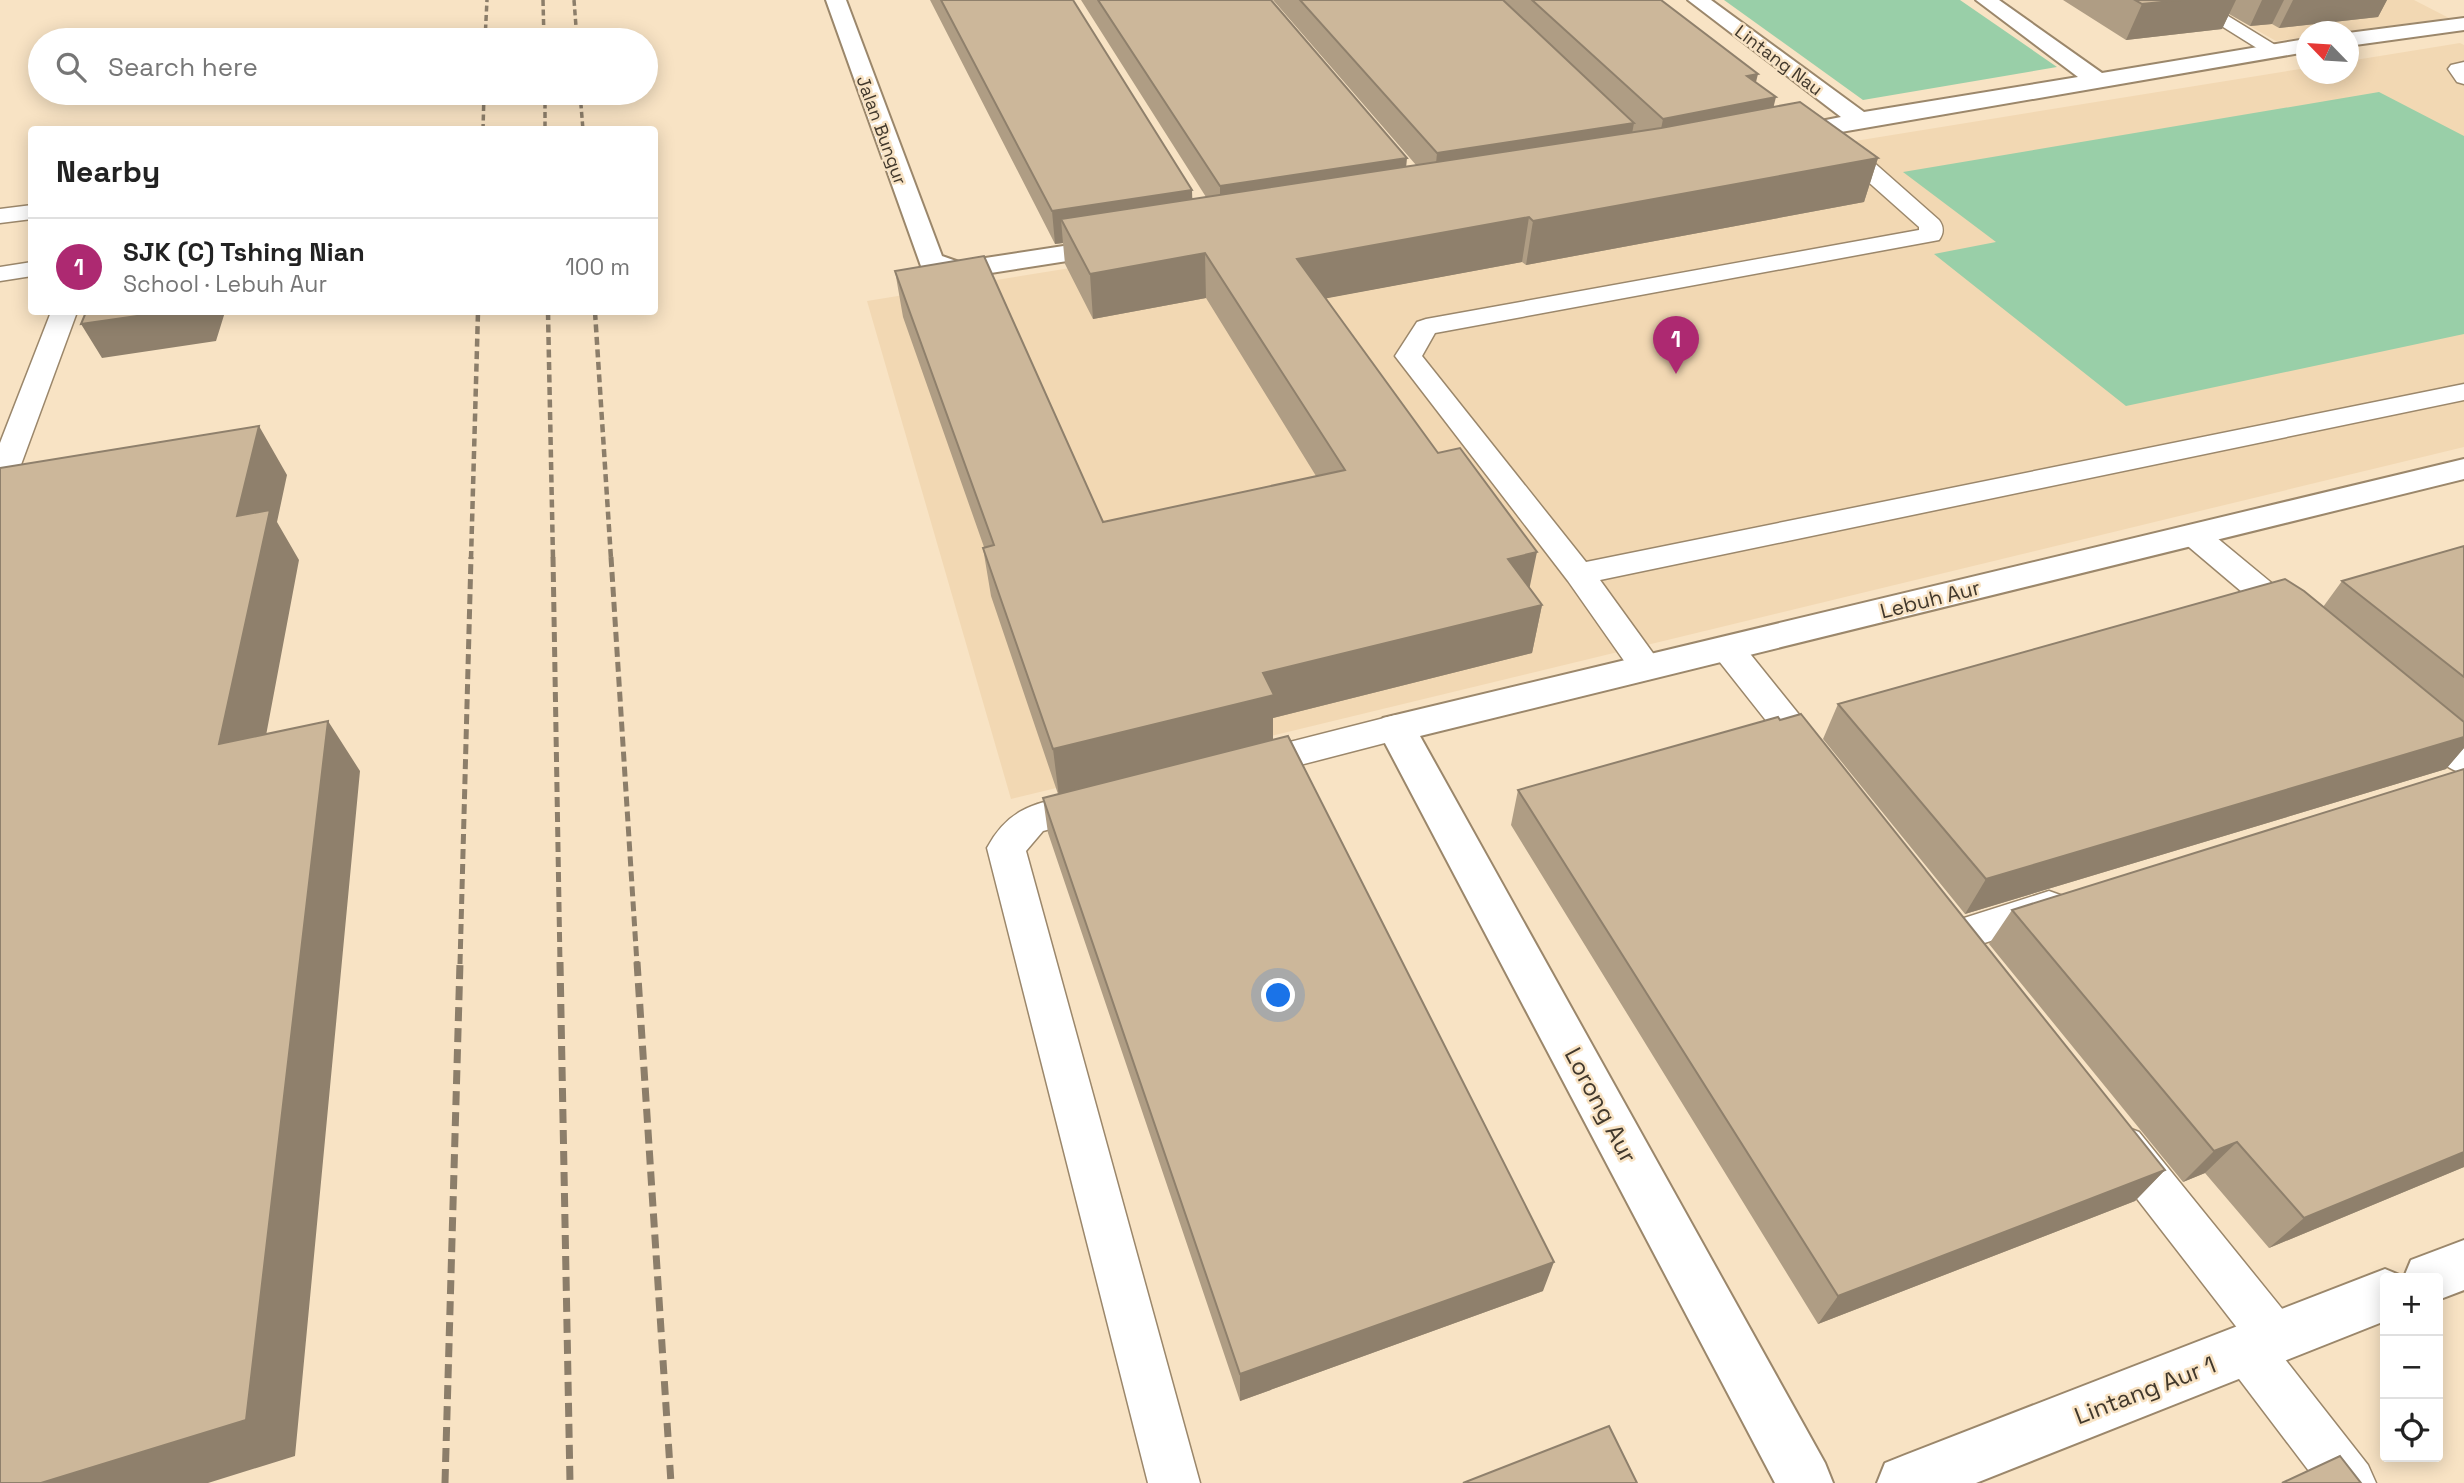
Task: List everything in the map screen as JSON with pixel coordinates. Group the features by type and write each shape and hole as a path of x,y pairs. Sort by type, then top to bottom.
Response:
{"street":[{"name":"Jalan Bungur","path":"836,0 930,261 941,268 959,270 1133,243"},
{"name":"Lintang Nau","path":"1698,0 1860,120"},
{"path":"1986,0 2097,80"},
{"path":"2440,6 2464,18"},
{"path":"2359,38 2464,24"},
{"path":"1755,141 1860,120 2296,48"},
{"name":"Lebuh Aur","path":"1396,728 2194,534 2460,474"},
{"name":"Lorong Aur","path":"1396,728 1805,1483"},
{"path":"2442,1273 2464,1265"},
{"name":"Lintang Aur 1","path":"1905,1483 2380,1297"}],"lane":[{"path":"2189,0 2275,51"},
{"path":"2464,68 2458,69 2464,78"},
{"path":"1646,667 1579,574 1408,356 1426,327 1931,235 1931,225 1821,128"},
{"path":"0,216 28,212"},
{"path":"0,274 28,270"},
{"path":"0,481 63,315"},
{"path":"1579,574 2464,392"},
{"path":"2194,534 2318,639"},
{"path":"1727,648 1837,786"},
{"path":"2402,709 2464,761"},
{"path":"1220,772 1396,728"},
{"path":"1126,796 1031,820 1006,848 1174,1483"},
{"path":"1956,936 2076,899"},
{"path":"1930,904 1982,968"},
{"path":"2102,1120 2261,1344 2350,1483"}],"shaded area":[{"path":"2204,0 2414,0 2449,18 2359,30 2359,21 2296,21 2296,38 2276,41"},
{"path":"2460,43 2464,45 2464,447 1011,799 867,301 2296,70 2296,84 2359,84 2359,59"}],"green space":[{"path":"1724,0 1960,0 2057,67 1863,100"},
{"path":"2379,92 2464,136 2464,334 2126,406 1934,254 1996,242 1903,172"}],"building":[{"path":"941,0 1073,0 1192,190 1052,211"},
{"path":"1098,0 1271,0 1407,158 1220,186"},
{"path":"1300,0 1503,0 1634,123 1437,153"},
{"path":"1532,0 1661,0 1758,74 1747,76 1776,97 1663,119"},
{"path":"2135,0 2181,0 2142,4"},
{"path":"1800,102 1878,158 1533,221 1529,217 1297,259 1438,453 1460,448 1537,552 1508,559 1542,605 1263,673 1274,695 1053,749 983,548 994,545 895,271 984,256 1103,522 1345,470 1205,253 1090,274 1061,219 1661,128"},
{"path":"85,315 144,315 81,324"},
{"path":"259,426 237,516 270,510 219,744 328,721 246,1420 41,1483 0,1483 0,468"},
{"path":"2464,546 2464,677 2342,581"},
{"path":"2285,579 2304,591 2464,722 2464,737 1986,879 1838,704"},
{"path":"1801,714 2165,1170 1838,1296 1518,790 1778,717 1780,720"},
{"path":"1288,736 1554,1262 1240,1374 1043,798"},
{"path":"2464,769 2464,1152 2304,1218 2237,1142 2214,1151 2012,910"},
{"path":"1609,1426 1637,1483 1463,1483"},
{"path":"2340,1456 2361,1483 2282,1483"}],"railway":[{"path":"486,28 487,0"},
{"path":"543,0 544,28"},
{"path":"574,0 576,28"},
{"path":"483,126 484,105"},
{"path":"545,105 545,126"},
{"path":"581,105 583,126"},
{"path":"471,559 478,315"},
{"path":"548,315 553,559"},
{"path":"595,315 611,559"},
{"path":"460,964 471,557"},
{"path":"553,557 560,964"},
{"path":"611,557 637,964"},
{"path":"445,1483 460,962"},
{"path":"560,962 570,1483"},
{"path":"637,962 671,1483"}],"place":[{"name":"SJK (C) Tshing Nian","path":"1676,374"}]}
